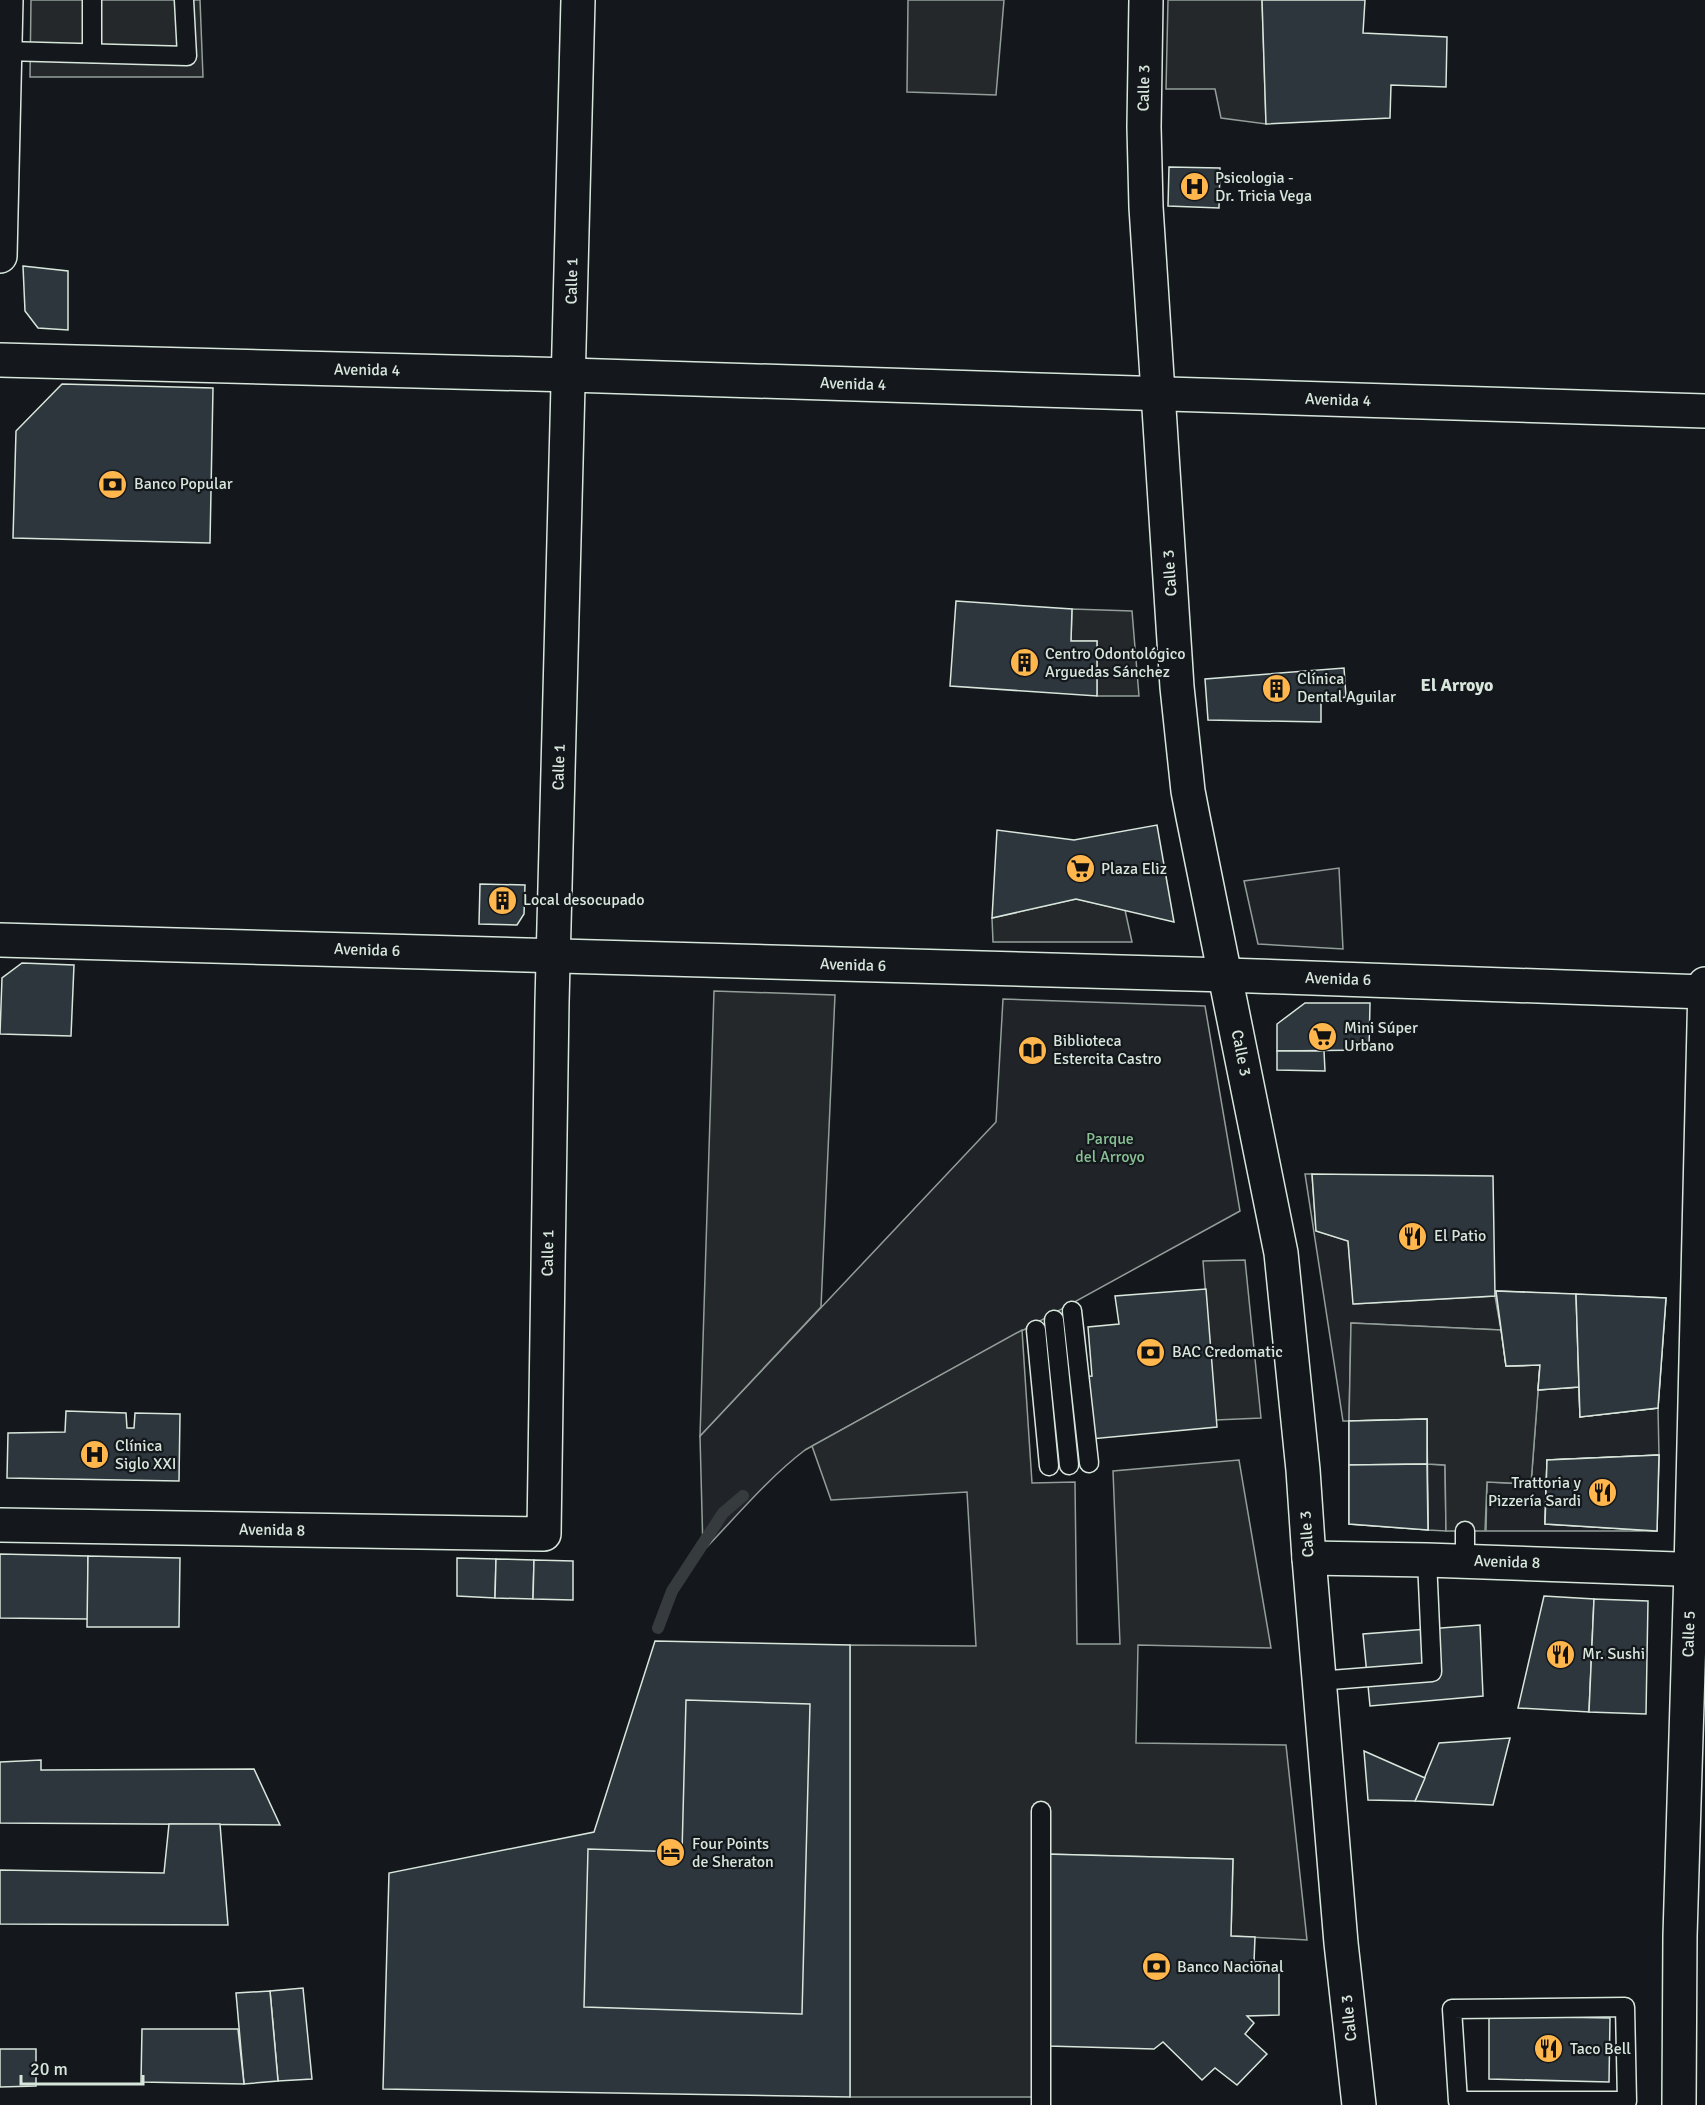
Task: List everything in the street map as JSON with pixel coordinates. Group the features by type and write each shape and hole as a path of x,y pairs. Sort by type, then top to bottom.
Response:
{"street":[{"path":"0,256 6,0"},
{"name":"Calle 1","path":"544,1534 554,956 578,0"},
{"name":"Calle 3","path":"1146,0 1143,127 1146,207 1177,687 1188,791 1281,1253 1303,1470 1318,1680 1341,1943 1359,2105"},
{"name":"Avenida 4","path":"0,360 570,375 1705,411"},
{"name":"Avenida 6","path":"0,940 1226,975 1705,992"},
{"name":"Calle 5","path":"1679,2105 1680,1936 1698,1570 1705,984"},
{"name":"Avenida 8","path":"0,1525 544,1534"},
{"name":"Avenida 8","path":"1309,1558 1427,1560 1465,1546 1698,1570"}],"lane":[{"path":"92,0 92,53"},
{"path":"5,51 187,56 184,0"},
{"path":"1072,1311 1089,1463"},
{"path":"1054,1320 1069,1465"},
{"path":"1036,1330 1048,1466"},
{"path":"1318,1680 1432,1672 1427,1560"},
{"path":"1041,1811 1041,2105"},
{"path":"1624,2007 1627,2101 1458,2101 1452,2008 1624,2007"}],"green space":[{"path":"1339,868 1343,949 1258,944 1244,881"},
{"name":"Parque del Arroyo","path":"1003,999 1205,1006 1240,1211 805,1450 765,1486 703,1551 700,1436 996,1122"},
{"path":"1305,1174 1312,1174 1316,1231 1348,1241 1354,1304 1495,1296 1501,1330 1351,1323 1349,1421 1343,1421"},
{"path":"1579,1387 1580,1417 1658,1408 1659,1455 1547,1460 1545,1523 1657,1531 1486,1531 1487,1482 1531,1484 1538,1390"},
{"path":"1427,1464 1445,1465 1446,1531 1428,1530"}],"shaded area":[{"path":"31,0 200,0 203,77 30,77"},
{"path":"908,0 1004,0 996,95 907,92"},
{"path":"1168,0 1262,0 1266,124 1221,118 1215,89 1166,89"},
{"path":"1072,609 1132,611 1139,696 1097,696 1097,641 1071,641"},
{"path":"1076,899 1125,910 1132,942 993,942 992,918"},
{"path":"714,991 835,995 821,1307 700,1436"},
{"path":"1245,1260 1261,1418 1216,1420 1203,1261"},
{"path":"1351,1323 1501,1330 1506,1366 1540,1365 1531,1484 1487,1482 1485,1531 1446,1531 1445,1465 1427,1464 1427,1419 1349,1421"},
{"path":"1022,1330 1032,1483 1075,1482 1077,1644 1120,1644 1113,1471 1239,1460 1271,1648 1138,1645 1136,1743 1286,1745 1307,1940 1231,1936 1233,1859 1045,1854 1050,2097 850,2097 850,1645 976,1646 967,1492 831,1500 812,1446"}],"building":[{"path":"1262,0 1365,0 1363,33 1447,37 1446,87 1391,85 1390,118 1266,124"},
{"name":"Psicologia - Dr. Tricia Vega","path":"1169,167 1220,168 1219,208 1168,206"},
{"path":"23,266 68,271 68,330 38,328 25,311"},
{"name":"Banco Popular","path":"62,384 213,388 210,543 13,538 16,431"},
{"name":"Centro Odontológico Arguedas Sánchez","path":"956,601 1072,609 1071,641 1097,641 1097,696 950,686"},
{"name":"Clínica Dental Aguilar","path":"1344,668 1346,697 1321,701 1321,722 1208,720 1205,679"},
{"name":"Plaza Eliz","path":"1157,825 1174,922 1076,899 992,918 997,830 1074,840"},
{"name":"Local desocupado","path":"480,884 525,885 524,914 517,925 479,924"},
{"path":"22,963 74,965 71,1036 0,1034 2,978"},
{"name":"Mini Súper Urbano","path":"1305,1003 1370,1003 1369,1050 1277,1051 1277,1024"},
{"path":"1277,1051 1324,1051 1325,1071 1277,1070"},
{"name":"El Patio","path":"1312,1174 1493,1176 1495,1296 1353,1304 1348,1241 1316,1231"},
{"name":"BAC Credomatic","path":"1206,1289 1217,1427 1038,1444 1032,1380 1092,1376 1088,1327 1119,1324 1115,1296"},
{"name":"El Patio","path":"1496,1291 1666,1298 1658,1408 1580,1417 1579,1387 1538,1390 1540,1365 1506,1366"},
{"path":"1496,1291 1576,1294 1579,1387 1538,1390 1540,1365 1506,1366"},
{"name":"El Patio","path":"1576,1294 1666,1298 1658,1408 1580,1417"},
{"name":"Clínica Siglo XXI","path":"66,1411 126,1413 127,1428 134,1428 135,1413 180,1414 179,1481 7,1478 8,1433 65,1432"},
{"path":"1427,1419 1428,1530 1349,1524 1349,1421"},
{"path":"1427,1419 1427,1464 1349,1465 1349,1421"},
{"name":"Trattoria y Pizzería Sardi","path":"1659,1455 1657,1531 1545,1524 1547,1460"},
{"name":"Trattoria y Pizzería Sardi","path":"1659,1455 1657,1531 1545,1524 1547,1460"},
{"path":"1427,1464 1428,1530 1349,1524 1349,1465"},
{"path":"0,1554 88,1556 88,1619 0,1618"},
{"path":"88,1556 180,1558 179,1627 87,1627"},
{"path":"457,1558 496,1559 495,1598 457,1596"},
{"path":"496,1559 534,1560 533,1599 495,1598"},
{"path":"534,1560 573,1561 573,1600 533,1599"},
{"name":"Mr. Sushi","path":"1544,1596 1594,1599 1589,1712 1518,1708"},
{"path":"1594,1599 1648,1601 1646,1714 1589,1712"},
{"path":"1480,1625 1483,1696 1370,1706 1363,1634"},
{"name":"Four Points de Sheraton","path":"655,1641 850,1645 850,2097 383,2089 389,1873 594,1832"},
{"path":"686,1700 810,1704 802,2014 584,2007 588,1849 682,1852"},
{"path":"1510,1738 1493,1805 1415,1801 1439,1743"},
{"path":"1364,1751 1425,1778 1415,1801 1368,1800"},
{"path":"41,1760 41,1770 254,1769 280,1825 0,1823 0,1762"},
{"path":"169,1824 220,1824 228,1925 0,1924 0,1870 164,1873"},
{"name":"Banco Nacional","path":"1045,1854 1233,1859 1231,1936 1255,1937 1254,1962 1265,1962 1265,1972 1279,1972 1279,2015 1247,2016 1254,2023 1245,2034 1267,2054 1237,2085 1215,2068 1202,2080 1163,2042 1154,2049 1048,2046"},
{"path":"303,1988 312,2079 278,2081 270,1991"},
{"path":"270,1991 278,2081 244,2084 236,1993"},
{"name":"Taco Bell","path":"1489,2016 1610,2018 1609,2082 1489,2079"},
{"path":"142,2029 238,2029 244,2084 141,2082"},
{"path":"0,2049 36,2049 36,2086 0,2087"}],"waterway":[{"path":"658,1628 672,1591 723,1513 743,1496"}],"place":[{"name":"Psicologia - Dr. Tricia Vega","path":"1194,187"},
{"name":"Banco Popular","path":"113,484"},
{"name":"Centro Odontológico Arguedas Sánchez","path":"1024,663"},
{"name":"Clínica Dental Aguilar","path":"1276,688"},
{"name":"Plaza Eliz","path":"1080,869"},
{"name":"Local desocupado","path":"502,900"},
{"name":"Mini Súper Urbano","path":"1323,1037"},
{"name":"Biblioteca Estercita Castro","path":"1032,1050"},
{"name":"El Patio","path":"1413,1236"},
{"name":"BAC Credomatic","path":"1151,1352"},
{"name":"Clínica Siglo XXI","path":"94,1455"},
{"name":"Trattoria y Pizzería Sardi","path":"1602,1492"},
{"name":"Mr. Sushi","path":"1561,1654"},
{"name":"Four Points de Sheraton","path":"671,1853"},
{"name":"Banco Nacional","path":"1156,1967"},
{"name":"Taco Bell","path":"1549,2049"}],"district":[{"name":"El Arroyo","path":"1457,685"}]}
